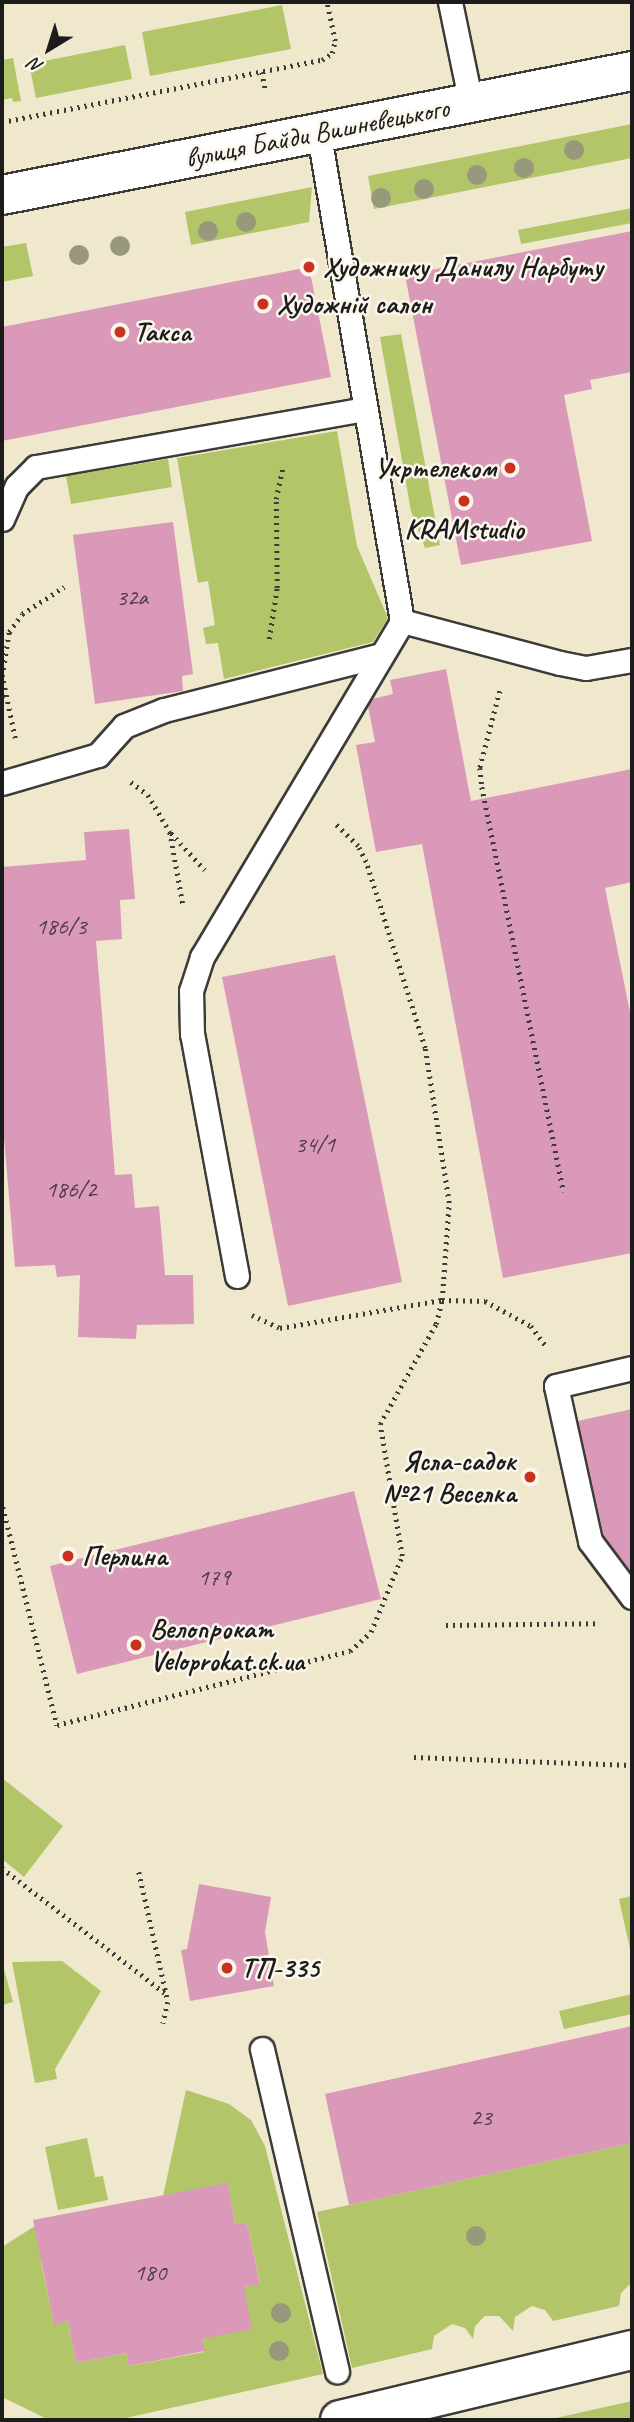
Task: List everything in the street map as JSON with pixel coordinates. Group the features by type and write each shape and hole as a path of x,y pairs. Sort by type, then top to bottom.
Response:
{"main road":[{"name":"вулиця Байди Вишневецького","path":"2,195 632,71"},
{"path":"340,2420 632,2350"}],"lane":[{"path":"450,2 471,103"},
{"path":"237,1276 189,1012 195,974 209,945 402,621 319,133"},
{"path":"2,519 17,486 36,467 365,409"},
{"path":"402,621 586,668 632,660"},
{"path":"12,779 98,755 132,722 247,688 381,655"},
{"path":"632,1368 556,1386 590,1541 632,1597"},
{"path":"262,2049 337,2371"}],"path":[{"path":"2,122 322,60 332,53 327,2"},
{"path":"262,72 266,92"},
{"path":"247,688 265,653 274,615 276,499 291,441 289,422"},
{"path":"12,779 2,676 6,641 22,614 64,587"},
{"path":"512,650 480,768 564,1192"},
{"path":"98,755 148,795 164,818 180,867 186,924 209,945"},
{"path":"3,1507 57,1725 350,1651 372,1632 402,1556 380,1424 436,1324 442,1300 449,1203 417,1021 358,846 336,824 295,799"},
{"path":"237,1276 248,1312 263,1324 280,1328 442,1300 485,1301 531,1326 548,1350 556,1386"},
{"path":"446,1625 606,1623"},
{"path":"414,1757 632,1766"},
{"path":"2,1868 165,1993"},
{"path":"139,1871 168,2003 163,2023"}],"green space":[{"path":"282,5 291,49 150,76 142,32"},
{"path":"125,45 132,79 36,98 29,64"},
{"path":"13,58 21,101 13,102 12,98 2,100 2,60"},
{"path":"632,124 632,158 374,209 368,176"},
{"path":"312,187 309,222 191,245 185,212"},
{"path":"632,208 632,223 521,244 518,230"},
{"path":"26,243 33,276 2,282 2,247"},
{"path":"401,334 440,545 425,548 411,511 380,337"},
{"path":"337,431 357,546 388,618 373,642 224,679 218,643 206,644 203,628 215,625 208,581 198,583 177,458"},
{"path":"168,459 172,487 71,504 66,476"},
{"path":"2,1778 63,1826 24,1877 2,1859"},
{"path":"632,1896 632,1949 630,1949 619,1899"},
{"path":"62,1961 101,1991 55,2069 57,2079 35,2083 12,1962"},
{"path":"2,1962 13,2002 2,2005"},
{"path":"632,1994 632,2014 564,2029 559,2011"},
{"path":"186,2090 229,2104 251,2120 265,2146 323,2374 117,2420 49,2420 2,2397 2,2247 49,2217 41,2262 54,2324 68,2321 76,2363 126,2353 129,2366 204,2352 202,2339 244,2287 260,2283 247,2223 235,2224 228,2184 163,2196"},
{"path":"87,2138 95,2177 103,2176 108,2200 58,2210 45,2147"},
{"path":"632,2143 632,2282 621,2293 619,2306 553,2321 545,2310 532,2306 515,2317 513,2331 499,2316 485,2316 475,2326 473,2339 465,2328 452,2324 434,2336 432,2349 352,2368 317,2212"},
{"path":"632,2401 632,2420 547,2420"}],"building":[{"name":"Укртелеком","path":"632,231 632,372 590,380 592,389 564,395 592,541 461,565 405,275"},
{"path":"309,267 331,377 2,441 2,327"},
{"path":"173,522 193,674 182,676 183,691 95,704 73,535"},
{"path":"446,669 471,801 632,769 632,882 605,888 632,1022 632,1253 503,1278 422,844 376,852 356,745 375,742 368,706 372,699 393,694 390,680"},
{"path":"129,829 135,899 120,900 122,939 96,941 115,1175 132,1174 135,1208 159,1206 165,1275 193,1275 194,1324 137,1325 136,1339 78,1337 80,1275 57,1277 55,1265 15,1267 2,1114 2,867 86,860 84,832"},
{"path":"335,955 402,1282 288,1306 222,977"},
{"path":"632,1409 632,1573 604,1537 578,1421"},
{"path":"354,1491 381,1599 77,1674 50,1566"},
{"path":"199,1884 271,1897 265,1932 274,1986 190,2001 181,1950 187,1949"},
{"path":"632,2026 632,2143 349,2205 325,2094"},
{"path":"228,2183 235,2224 247,2223 260,2284 244,2287 252,2329 202,2339 205,2351 129,2366 126,2353 76,2363 68,2321 54,2325 33,2220"}],"place":[{"name":"Художнику Данилу Нарбуту","path":"309,267"},
{"name":"Художній салон","path":"263,304"},
{"name":"Такса","path":"120,332"},
{"name":"Укртелеком","path":"510,468"},
{"name":"KRAMstudio","path":"464,501"},
{"name":"Ясла-садок №21 Веселка","path":"530,1477"},
{"name":"Перлина","path":"68,1556"},
{"name":"Велопрокат Veloprokat.ck.ua","path":"136,1645"},
{"name":"ТП-335","path":"227,1968"}]}
